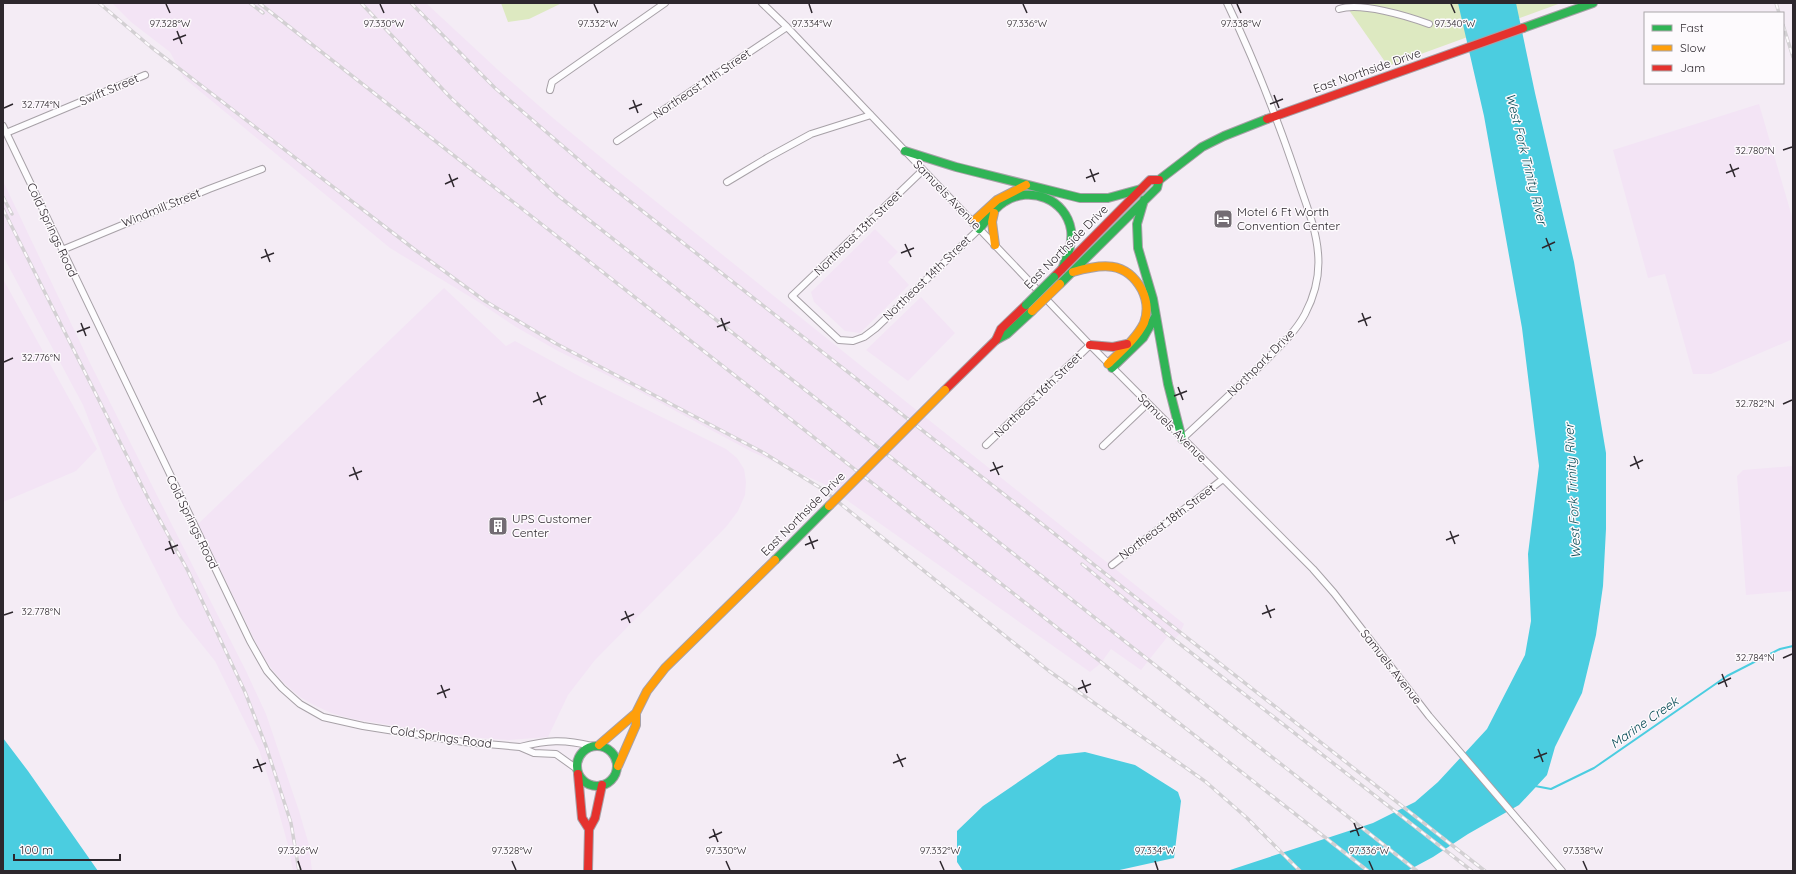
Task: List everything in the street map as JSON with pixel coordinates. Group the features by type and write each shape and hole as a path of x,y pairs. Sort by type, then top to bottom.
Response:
{"street":[{"path":"550,90 552,82 665,3"},
{"name":"Samuels Avenue","path":"762,3 787,27 1110,366 1313,569 1334,593 1429,716 1562,871"},
{"name":"Northpark Drive","path":"1182,438 1297,327 1305,315 1316,290 1318,253 1315,231 1276,116 1227,3"},
{"name":"East Northside Drive","path":"996,340 1002,329 1150,180 1159,180 1202,147 1224,136 1276,116 1592,3"},
{"path":"1339,9 1350,7 1403,15 1429,24"},
{"name":"Northeast 11th Street","path":"617,141 787,27"},
{"name":"Swift Street","path":"6,133 145,75"},
{"path":"727,182 811,134 871,115"},
{"name":"Cold Springs Road","path":"3,126 250,641 267,671 291,697 312,711 338,721 464,742 520,747 534,753 556,754 577,771"},
{"path":"905,151 937,162 1087,199 1102,199 1120,196 1141,189"},
{"name":"Windmill Street","path":"62,250 209,188 262,169"},
{"name":"Northeast 13th Street","path":"792,296 923,170"},
{"name":"East Northside Drive","path":"595,746 636,713 647,691 665,668 996,340 1007,334 1060,284 1157,188 1159,180"},
{"path":"972,222 996,199 1011,190 1026,185"},
{"path":"979,229 1005,201 1023,194 1038,195 1048,198 1058,205 1066,215 1071,229 1070,246 1062,269"},
{"path":"1145,199 1137,224 1138,248 1153,299 1155,317 1172,403 1182,438"},
{"path":"995,211 992,222 995,246"},
{"name":"Northeast 14th Street","path":"792,296 840,340 853,341 864,337 876,328 979,229"},
{"path":"1072,272 1096,266 1115,267 1126,272 1136,280 1146,299 1146,315 1141,329 1110,366"},
{"path":"1110,366 1143,338 1155,317"},
{"path":"1090,345 1113,347 1128,344"},
{"name":"Northeast 16th Street","path":"986,445 1090,345"},
{"path":"1103,446 1147,404"},
{"name":"Northeast 18th Street","path":"1112,564 1223,479"},
{"name":"East Northside Drive","path":"618,766 636,725 636,713"},
{"name":"Cold Springs Road","path":"520,747 544,741 574,742 595,746"},
{"path":"577,771 586,783 592,786 602,786 611,781 615,776 618,766 615,756 611,751 595,746 581,753 578,759 577,771 582,818 589,829"},
{"path":"588,871 589,829 596,818 602,786"}],"shaded area":[{"path":"112,3 426,3 497,69 553,118 1184,624 1180,633 1174,640 1168,636 1141,670 1111,649 1101,663 1090,672 824,484 752,452 633,388 558,351 516,327 477,301 390,248 184,78 170,52 131,22"},
{"path":"1759,104 1793,220 1793,339 1711,374 1693,374 1665,274 1648,278 1613,150"},
{"path":"3,181 89,361 246,671 266,714 309,845 312,871 293,871 289,849 275,798 259,750 215,661 179,616 119,497 83,405 3,256"},
{"path":"875,229 898,252 888,262 909,285 860,333 845,331 814,302 811,292"},
{"path":"3,279 97,449 76,471 3,502"},
{"path":"444,288 506,346 515,341 579,376 726,449 737,458 744,469 746,482 745,495 738,511 726,527 595,660 568,695 548,737 509,740 433,732 353,719 331,713 300,697 285,684 263,657 198,524"},
{"path":"921,297 955,333 908,381 866,350"},
{"path":"1793,466 1793,591 1746,595 1737,476 1743,470"}],"green space":[{"path":"501,3 562,3 529,19 508,22"},
{"path":"1344,3 1561,3 1388,66"}],"water":[{"name":"West Fork Trinity River","path":"1458,3 1516,3 1574,262 1606,453 1606,529 1603,586 1596,635 1582,693 1555,747 1547,775 1519,805 1407,871 1227,871 1373,823 1415,802 1438,782 1487,729 1525,655 1531,621 1528,554 1539,466 1522,328 1484,116"},
{"path":"3,738 28,771 98,871 3,871"},
{"path":"1085,752 1135,765 1178,792 1181,801 1174,858 1115,871 963,871 957,862 957,831 983,806 1058,755"}],"waterway":[{"name":"Marine Creek","path":"1535,786 1551,789 1594,768 1727,676 1780,649 1793,646"}],"railway":[{"path":"99,3 151,47 414,249 485,301 555,343 764,453 822,489 1049,671 1206,782 1247,818 1300,871"},
{"path":"250,3 263,13"},
{"path":"259,3 1368,871"},
{"path":"361,3 451,98 556,194 1417,871"},
{"path":"411,3 495,88 599,177 1485,871"},
{"path":"1776,3 1779,12"},
{"path":"1784,28 1793,57"},
{"path":"3,197 12,214"},
{"path":"3,209 150,502 188,571 245,692 266,746 291,823 299,871"},
{"path":"1082,564 1176,641 1472,871"}],"traffic: fast":[{"path":"1523,28 1593,3"},
{"path":"1060,284 1157,188 1159,180 1202,147 1224,136 1267,119"},
{"path":"905,151 956,167 1080,198 1108,198 1141,189"},
{"path":"979,229 997,207 1014,197 1035,195 1045,198 1062,210 1068,219 1071,230 1068,255 1062,269"},
{"path":"1144,200 1137,224 1138,248 1153,299 1168,384 1182,439"},
{"path":"1026,305 1054,277"},
{"path":"996,340 1007,334 1032,311"},
{"path":"1112,368 1143,338 1155,317"},
{"path":"775,560 829,506"},
{"path":"601,746 608,749 614,755 617,766 616,774 608,783 601,786 593,786 586,783 578,774 577,762 580,755 589,747 601,746"}],"traffic: slow":[{"path":"973,222 997,200 1026,185"},
{"path":"994,213 992,222 995,245"},
{"path":"1073,272 1103,266 1121,269 1136,280 1144,294 1146,310 1144,323 1141,329 1133,340 1108,364"},
{"path":"1032,311 1060,284"},
{"path":"829,506 945,390"},
{"path":"599,745 636,713 647,691 665,668 775,560"},
{"path":"618,766 636,725 636,713"}],"traffic: jam":[{"path":"1267,119 1523,28"},
{"path":"1054,277 1150,180 1159,180"},
{"path":"945,390 996,340 1001,329 1026,305"},
{"path":"1090,345 1113,347 1127,344"},
{"path":"578,774 582,818 589,829"},
{"path":"588,871 589,829 595,818 602,785"}],"place":[{"name":"Motel 6 Ft Worth Convention Center","path":"1223,219"},
{"name":"UPS Customer Center","path":"498,526"}]}
